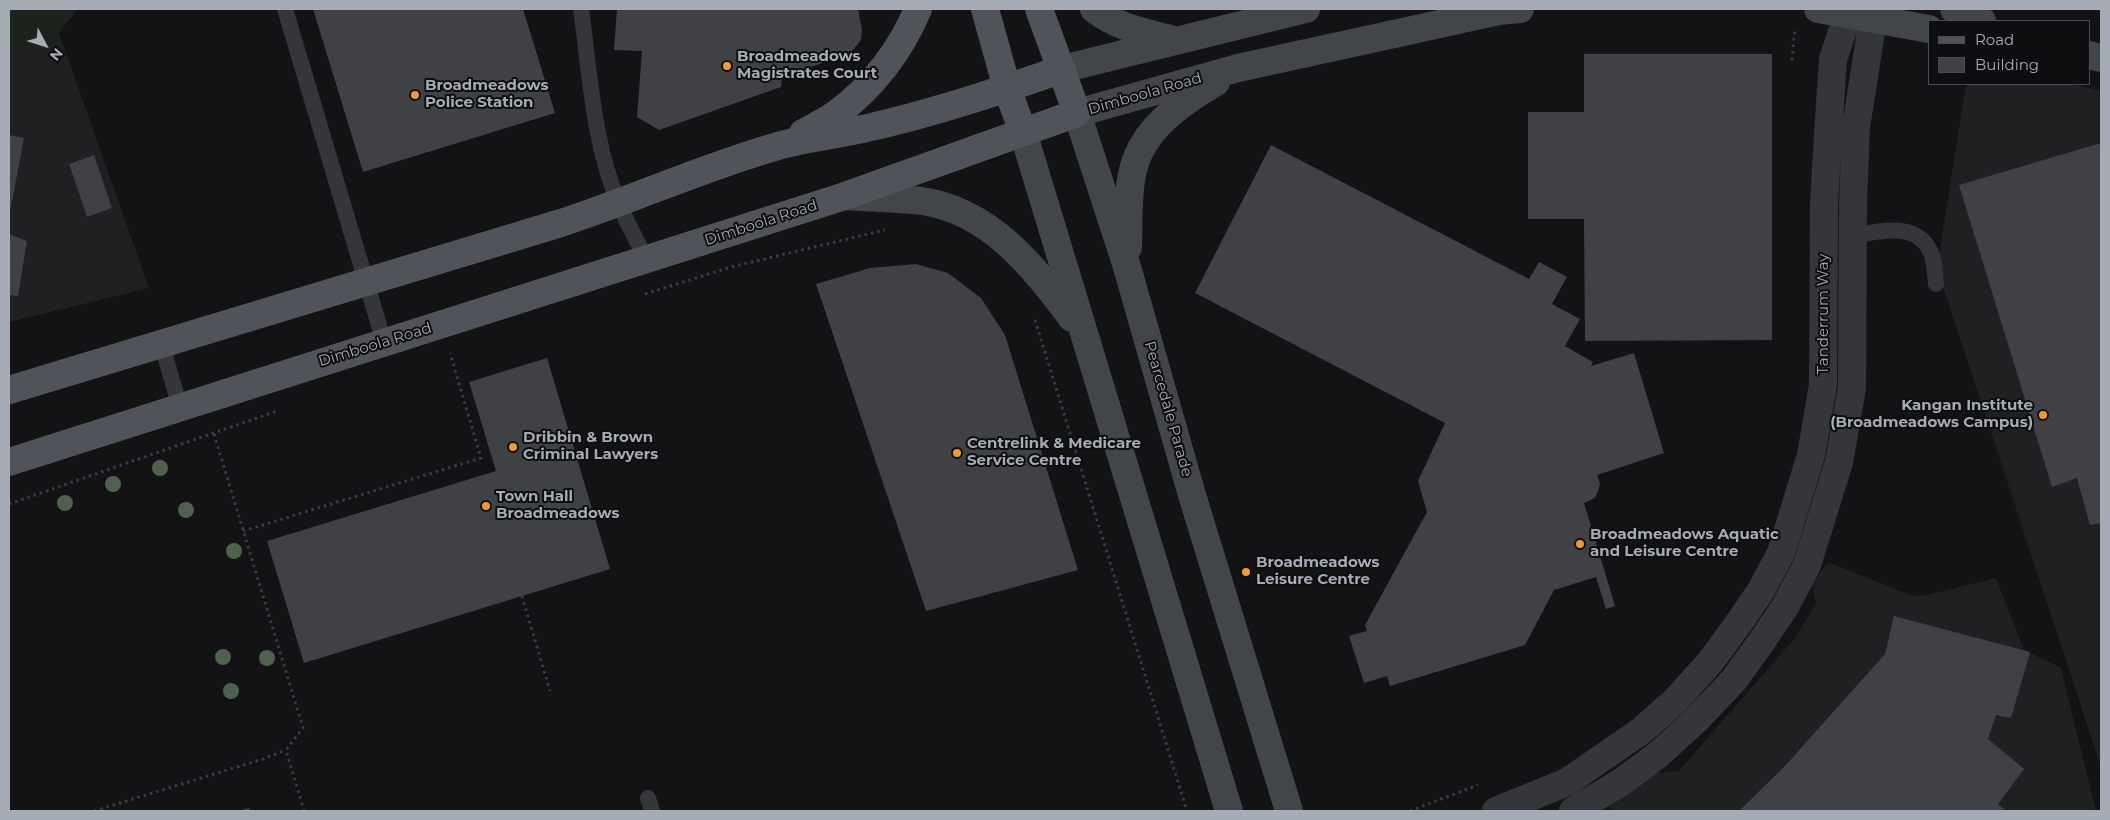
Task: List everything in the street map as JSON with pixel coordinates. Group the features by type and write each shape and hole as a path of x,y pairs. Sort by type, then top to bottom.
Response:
{"main road":[{"path":"780,146 836,114 869,85 889,61 905,37 918,9"},
{"path":"985,9 1007,88 1023,132"},
{"name":"Pearcedale Parade","path":"1039,9 1077,112"},
{"path":"9,390 162,346 618,204 709,168 780,146 866,129 945,109 1062,69"},
{"name":"Dimboola Road","path":"9,462 845,196 1077,112"},
{"path":"9,376 57,377"}],"street":[{"path":"1094,9 1106,19 1127,29 1176,40"},
{"path":"1062,69 1306,9"},
{"path":"1818,9 1859,13 1928,29"},
{"path":"1954,9 1980,20"},
{"name":"Dimboola Road","path":"1077,112 1238,68 1506,10"},
{"name":"Tanderrum Way","path":"1573,811 1623,781 1659,754 1695,721 1734,680 1785,607 1807,565 1839,462 1852,388 1852,236 1859,13"},
{"name":"Tanderrum Way","path":"1496,811 1567,782 1641,731 1675,701 1711,661 1738,624 1760,592 1781,553 1811,455 1824,385 1824,203 1833,59 1859,13"},
{"path":"1127,267 1130,186 1133,168 1142,147 1153,130 1169,114 1238,68"},
{"name":"Pearcedale Parade","path":"1077,112 1127,267 1192,496 1289,811"},
{"path":"1023,132 1229,811"},
{"path":"845,196 923,201 957,212 980,224 1010,243 1034,269 1083,333"}],"lane":[{"path":"285,9 384,342"},
{"path":"581,9 598,130 618,204 646,260"},
{"path":"1852,236 1881,230 1902,230 1921,237 1932,254 1936,284"},
{"path":"162,346 180,407"}],"path":[{"path":"1792,60 1796,26"},
{"path":"637,296 731,267 888,229"},
{"path":"1031,314 1097,518 1187,811"},
{"path":"440,355 459,350"},
{"path":"244,531 481,458 450,352"},
{"path":"9,506 286,407"},
{"path":"94,811 263,759 286,750 303,728 214,434"},
{"path":"522,596 550,691"},
{"path":"286,750 304,811"}],"shaded area":[{"path":"9,9 78,9 59,33 9,51"},
{"path":"59,33 149,288 9,322 9,51"},
{"name":"Kangan Institute (Broadmeadows Campus)","path":"1966,85 2076,85 2101,91 2101,767 1937,268"},
{"path":"1828,562 1913,596 1927,595 1996,578 2024,650 2061,668 2096,811 1612,811 1609,806 1650,773 1679,771 1795,638 1816,603 1812,585"}],"building":[{"path":"313,9 523,9 555,113 363,172"},
{"name":"Broadmeadows Magistrates Court","path":"617,9 858,9 862,30 861,40 853,50 843,56 782,77 781,87 659,130 637,117 642,51 614,50"},
{"path":"1584,54 1772,54 1772,340 1585,341 1584,219 1528,219 1528,112 1584,112"},
{"path":"9,135 24,138 10,212 9,212"},
{"path":"2101,143 2101,523 2090,525 2077,478 2052,487 1959,185"},
{"path":"1271,145 1529,279 1539,262 1567,277 1552,304 1580,319 1565,346 1593,362 1591,366 1634,353 1664,453 1597,475 1600,484 1595,498 1584,503 1615,606 1606,609 1596,577 1554,590 1525,645 1390,686 1387,676 1364,683 1349,636 1367,631 1365,625 1427,512 1418,481 1445,423 1195,293"},
{"path":"94,155 112,208 87,217 69,164"},
{"path":"9,234 27,241 18,296 9,295"},
{"name":"Centrelink & Medicare Service Centre","path":"916,264 948,273 981,298 1005,335 1078,570 926,611 816,284 870,268"},
{"name":"Town Hall Broadmeadows","path":"547,358 610,569 304,663 267,541 496,471 469,382"},
{"path":"1894,616 2030,652 2011,718 1996,715 1988,739 2024,769 1998,804 2006,811 1739,811 1785,766 1885,654"},
{"path":"249,808 250,811 238,811"}],"place":[{"name":"Broadmeadows Magistrates Court","path":"727,66"},
{"name":"Broadmeadows Police Station","path":"415,95"},
{"name":"Kangan Institute (Broadmeadows Campus)","path":"2043,415"},
{"name":"Dribbin & Brown Criminal Lawyers","path":"513,447"},
{"name":"Centrelink & Medicare Service Centre","path":"957,453"},
{"name":"Town Hall Broadmeadows","path":"486,506"},
{"name":"Broadmeadows Aquatic and Leisure Centre","path":"1580,544"},
{"name":"Broadmeadows Leisure Centre","path":"1246,572"}]}
